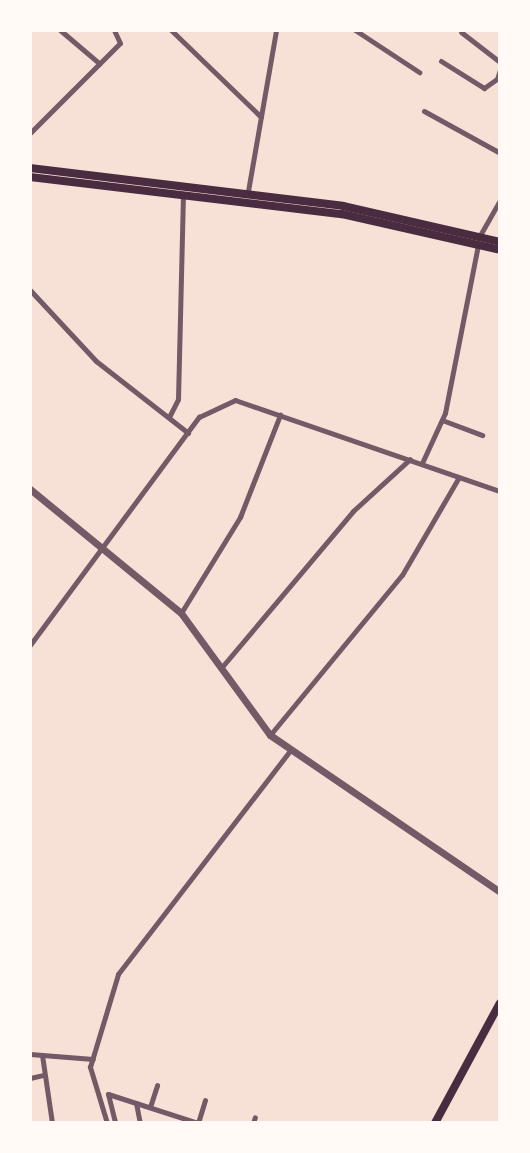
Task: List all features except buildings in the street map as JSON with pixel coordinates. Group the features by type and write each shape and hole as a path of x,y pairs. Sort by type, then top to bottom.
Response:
{"main road":[{"path":"30,168 248,191 343,206 479,241 500,250"},
{"path":"30,177 183,193 342,214 479,241 500,242"},
{"path":"435,1123 500,1003"}],"street":[{"path":"60,30 100,64"},
{"path":"30,133 120,43 114,30"},
{"path":"172,30 261,117"},
{"path":"248,191 276,30"},
{"path":"355,30 419,72"},
{"path":"461,32 500,62"},
{"path":"441,61 484,88 499,80 500,70"},
{"path":"424,111 500,153"},
{"path":"169,417 178,399 180,375 183,193"},
{"path":"422,464 442,420 479,241 500,200"},
{"path":"30,289 96,361 188,433"},
{"path":"30,645 199,417 235,400 500,491"},
{"path":"181,613 240,517 280,415"},
{"path":"442,420 482,435"},
{"path":"221,668 353,511 410,459"},
{"path":"270,735 402,575 459,477"},
{"path":"30,489 181,613 270,735 500,892"},
{"path":"107,1123 90,1067 118,974 291,749"},
{"path":"30,1054 93,1059"},
{"path":"41,1055 51,1123"},
{"path":"30,1079 43,1075"},
{"path":"150,1107 157,1085"},
{"path":"115,1123 108,1094 198,1123 205,1100"},
{"path":"136,1103 140,1123"}]}
